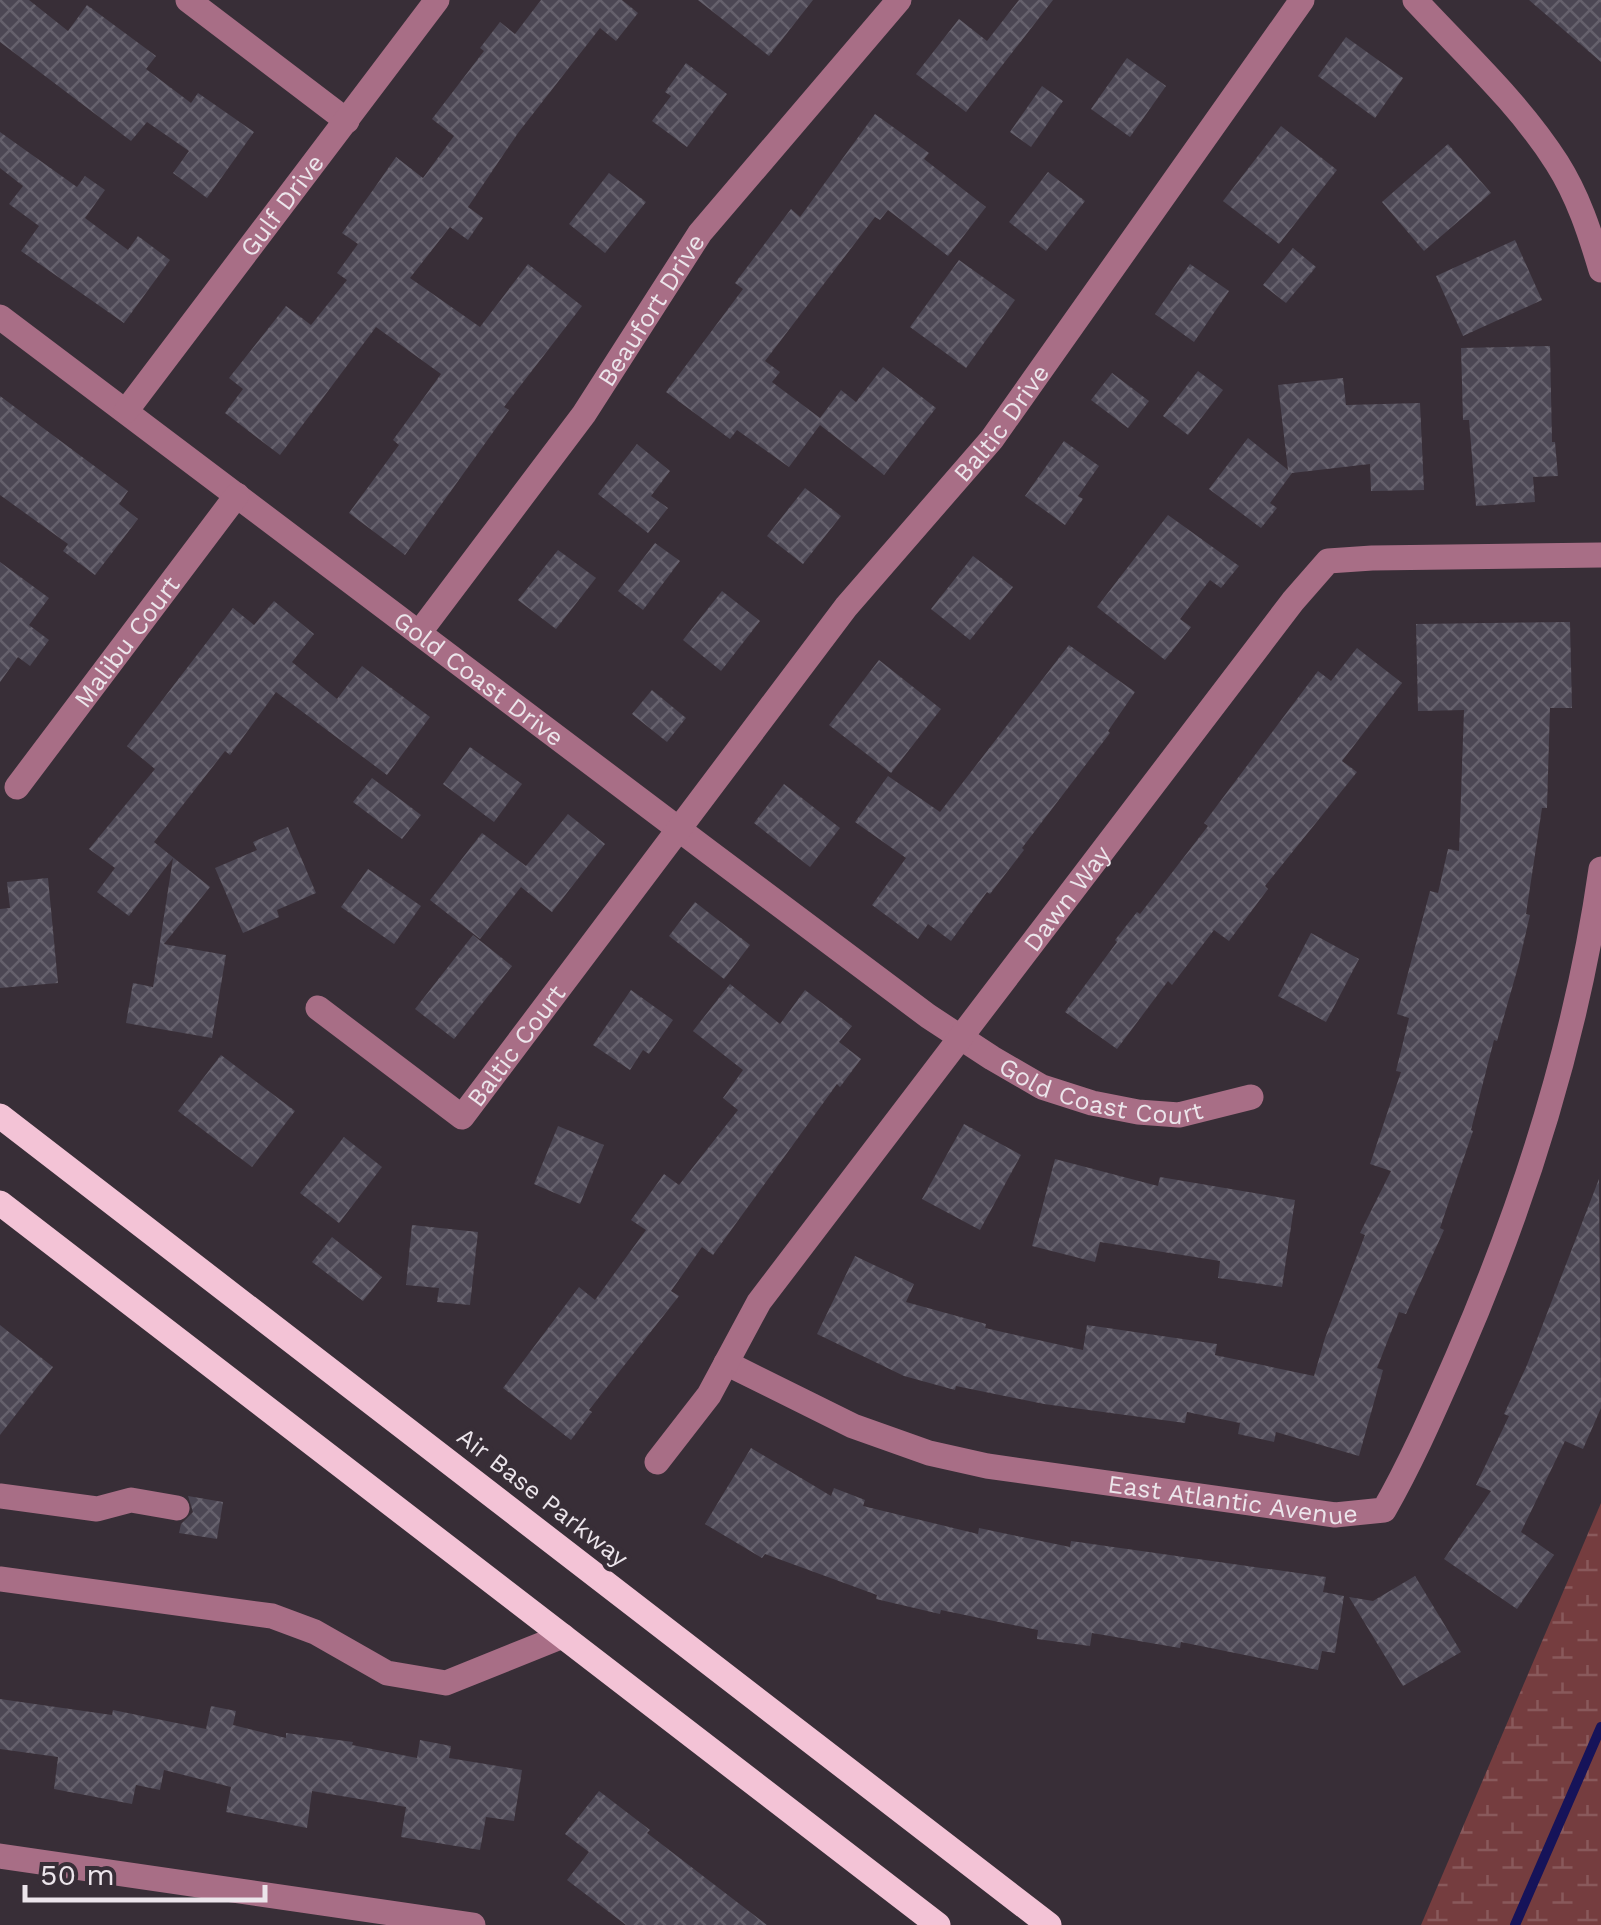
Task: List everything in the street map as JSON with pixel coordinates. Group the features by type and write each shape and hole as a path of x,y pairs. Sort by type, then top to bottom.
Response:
{"main road":[{"name":"Air Base Parkway","path":"0,1116 1049,1925"},
{"path":"0,1203 938,1925"}],"street":[{"path":"188,0 347,121"},
{"name":"Gulf Drive","path":"126,410 438,0"},
{"name":"Beaufort Drive","path":"419,632 584,414 700,232 899,0"},
{"name":"Baltic Drive","path":"680,830 846,608 992,439 1302,0"},
{"path":"1415,0 1523,118 1558,164 1586,220 1601,270"},
{"name":"Gold Coast Drive","path":"0,316 959,1036"},
{"name":"Malibu Court","path":"17,788 237,495"},
{"name":"Dawn Way","path":"657,1462 709,1396 759,1302 1293,601 1328,561 1601,555"},
{"name":"Baltic Court","path":"318,1008 462,1116 680,830"},
{"name":"East Atlantic Avenue","path":"726,1363 853,1426 929,1453 987,1466 1335,1515 1384,1510 1410,1464 1478,1309 1526,1183 1564,1055 1601,870"},
{"name":"Gold Coast Court","path":"959,1036 1042,1087 1092,1104 1180,1115 1251,1098"},
{"path":"0,1496 97,1509 131,1500 177,1508"},
{"path":"0,1579 272,1616 315,1632 388,1672 446,1683 563,1636"},
{"path":"0,1856 473,1925"}],"green space":[{"path":"1601,1503 1601,1925 1421,1925"}],"building":[{"path":"0,0 29,0 68,31 87,5 156,56 146,69 191,103 198,93 254,132 207,198 173,173 189,151 147,122 131,141 0,42"},
{"path":"541,0 622,0 638,13 616,41 600,28 518,133 468,207 483,218 468,240 450,227 410,278 480,327 528,264 582,306 504,407 509,410 405,555 349,513 399,445 393,440 441,374 376,327 280,455 225,413 243,389 229,378 286,306 311,325 347,280 337,273 358,244 342,233 396,157 423,178 454,136 432,119 484,51 480,48 500,22 515,34"},
{"path":"698,0 813,0 769,56"},
{"path":"1019,0 1053,0 966,112 916,74 959,19 987,41"},
{"path":"1529,0 1601,0 1601,62"},
{"path":"1346,37 1403,78 1375,118 1318,76"},
{"path":"1127,58 1166,86 1130,137 1091,109"},
{"path":"686,63 727,94 687,147 652,121 671,96 665,92"},
{"path":"1042,86 1063,101 1031,147 1010,132"},
{"path":"875,114 929,153 924,159 986,207 948,256 888,210 880,220 875,217 765,361 780,372 772,382 820,418 841,390 856,402 883,367 936,408 884,475 820,425 789,467 737,430 730,439 666,392 743,289 735,283 791,209 800,217"},
{"path":"1281,126 1337,170 1279,244 1223,201"},
{"path":"0,132 77,187 85,176 105,190 85,218 128,250 138,236 170,260 124,323 21,251 39,226 9,204 23,186 0,168"},
{"path":"1448,144 1491,193 1424,251 1382,202"},
{"path":"1048,172 1085,201 1046,251 1009,222"},
{"path":"609,173 646,202 605,253 569,224"},
{"path":"1515,240 1542,300 1463,336 1436,276"},
{"path":"1293,248 1316,267 1286,303 1263,285"},
{"path":"959,260 1015,300 966,368 910,327"},
{"path":"1190,264 1229,291 1194,342 1155,314"},
{"path":"1550,346 1552,442 1558,476 1533,477 1535,502 1476,506 1469,420 1463,420 1461,348"},
{"path":"1198,371 1223,390 1188,435 1163,416"},
{"path":"1112,373 1149,401 1128,428 1091,400"},
{"path":"1343,378 1346,405 1420,403 1424,490 1371,491 1370,464 1292,473 1270,503 1277,508 1261,528 1209,489 1248,438 1288,470 1278,385"},
{"path":"0,396 128,491 119,504 138,519 95,575 63,551 68,544 0,495"},
{"path":"1064,441 1099,466 1078,496 1083,499 1065,525 1025,496"},
{"path":"637,444 670,471 651,496 668,508 648,533 598,494"},
{"path":"805,488 841,516 803,564 767,536"},
{"path":"1168,515 1239,566 1221,588 1210,580 1180,619 1191,627 1165,660 1097,607"},
{"path":"655,543 680,561 643,610 618,591"},
{"path":"558,550 596,578 556,629 518,600"},
{"path":"973,556 1013,587 970,640 931,609"},
{"path":"0,562 49,598 29,625 49,640 30,666 18,657 0,682"},
{"path":"722,591 760,621 721,671 683,640"},
{"path":"274,601 314,634 292,662 337,699 362,666 430,717 387,775 276,692 230,755 225,751 154,842 210,887 164,944 226,955 212,1038 126,1023 133,983 153,987 173,858 129,916 97,892 115,868 89,849 155,769 127,746 233,608 254,625"},
{"path":"1570,622 1572,708 1550,708 1547,808 1542,808 1526,914 1530,915 1518,967 1497,1041 1494,1040 1473,1131 1440,1228 1444,1230 1406,1314 1399,1312 1377,1368 1383,1370 1359,1456 1276,1432 1274,1442 1238,1434 1240,1423 1187,1412 1185,1423 1044,1404 956,1386 955,1390 904,1376 817,1334 855,1256 914,1284 906,1302 986,1324 985,1328 1083,1350 1087,1325 1217,1344 1215,1355 1314,1376 1365,1235 1360,1233 1391,1171 1370,1164 1401,1072 1396,1071 1409,1018 1397,1014 1430,891 1438,893 1448,849 1459,851 1464,710 1418,711 1416,624"},
{"path":"1069,645 1135,692 1110,733 1024,850 951,941 928,924 918,939 872,905 906,858 855,822 888,776 940,812"},
{"path":"1357,648 1402,683 1342,761 1357,772 1265,886 1268,889 1229,941 1214,930 1172,985 1168,981 1117,1049 1065,1012 1115,940 1208,826 1204,823 1318,671 1331,681"},
{"path":"879,660 941,709 891,773 829,725"},
{"path":"652,690 686,718 667,742 632,714"},
{"path":"470,747 522,784 494,822 443,784"},
{"path":"372,778 421,815 402,839 353,802"},
{"path":"784,784 840,828 810,867 754,823"},
{"path":"568,814 605,844 552,912 521,887 480,939 430,900 482,833 526,866"},
{"path":"288,827 316,893 277,910 279,917 243,933 215,868 257,850 253,842"},
{"path":"368,869 421,906 394,944 341,907"},
{"path":"48,878 58,983 0,988 0,909 10,908 7,882"},
{"path":"695,902 750,945 724,979 669,936"},
{"path":"1311,933 1359,959 1326,1022 1278,996"},
{"path":"473,935 512,966 454,1039 415,1009"},
{"path":"730,984 780,1024 805,990 852,1026 839,1042 861,1059 840,1087 837,1084 713,1255 702,1247 671,1291 679,1296 589,1410 592,1412 571,1440 503,1388 579,1287 595,1300 646,1230 631,1220 664,1174 679,1185 738,1110 723,1098 743,1070 693,1031"},
{"path":"631,990 673,1020 649,1054 643,1050 630,1070 593,1045"},
{"path":"221,1055 295,1111 252,1167 178,1111"},
{"path":"964,1124 1021,1155 980,1230 922,1199"},
{"path":"558,1126 604,1145 580,1204 534,1184"},
{"path":"344,1137 382,1167 339,1223 300,1193"},
{"path":"1055,1159 1158,1186 1160,1177 1295,1200 1282,1287 1218,1278 1220,1261 1100,1242 1095,1262 1032,1246"},
{"path":"1599,1179 1601,1408 1583,1449 1565,1441 1521,1532 1554,1555 1517,1609 1444,1559 1491,1491 1476,1485 1509,1416 1504,1414"},
{"path":"412,1225 478,1232 470,1305 437,1302 439,1288 406,1285"},
{"path":"332,1237 382,1277 363,1301 312,1262"},
{"path":"0,1325 53,1367 0,1435"},
{"path":"751,1448 831,1496 834,1488 865,1500 863,1506 978,1534 979,1528 1070,1547 1071,1541 1326,1577 1323,1592 1344,1596 1335,1653 1322,1651 1318,1670 1181,1642 1180,1648 1092,1633 1090,1646 1037,1639 1038,1630 876,1599 877,1595 765,1554 762,1558 705,1524"},
{"path":"188,1496 223,1502 217,1539 179,1533 181,1524 193,1512"},
{"path":"1415,1576 1461,1652 1403,1686 1349,1597 1373,1601"},
{"path":"0,1699 112,1715 113,1710 206,1729 211,1706 236,1711 233,1725 286,1738 286,1733 353,1742 352,1745 417,1758 420,1740 451,1746 449,1758 522,1770 514,1821 486,1817 480,1850 401,1837 406,1807 312,1791 307,1828 226,1812 231,1787 164,1770 160,1790 136,1785 132,1804 54,1789 58,1757 0,1749"},
{"path":"599,1791 767,1925 626,1925 567,1880 589,1852 565,1834"}],"waterway":[{"path":"1515,1925 1601,1727"}]}
